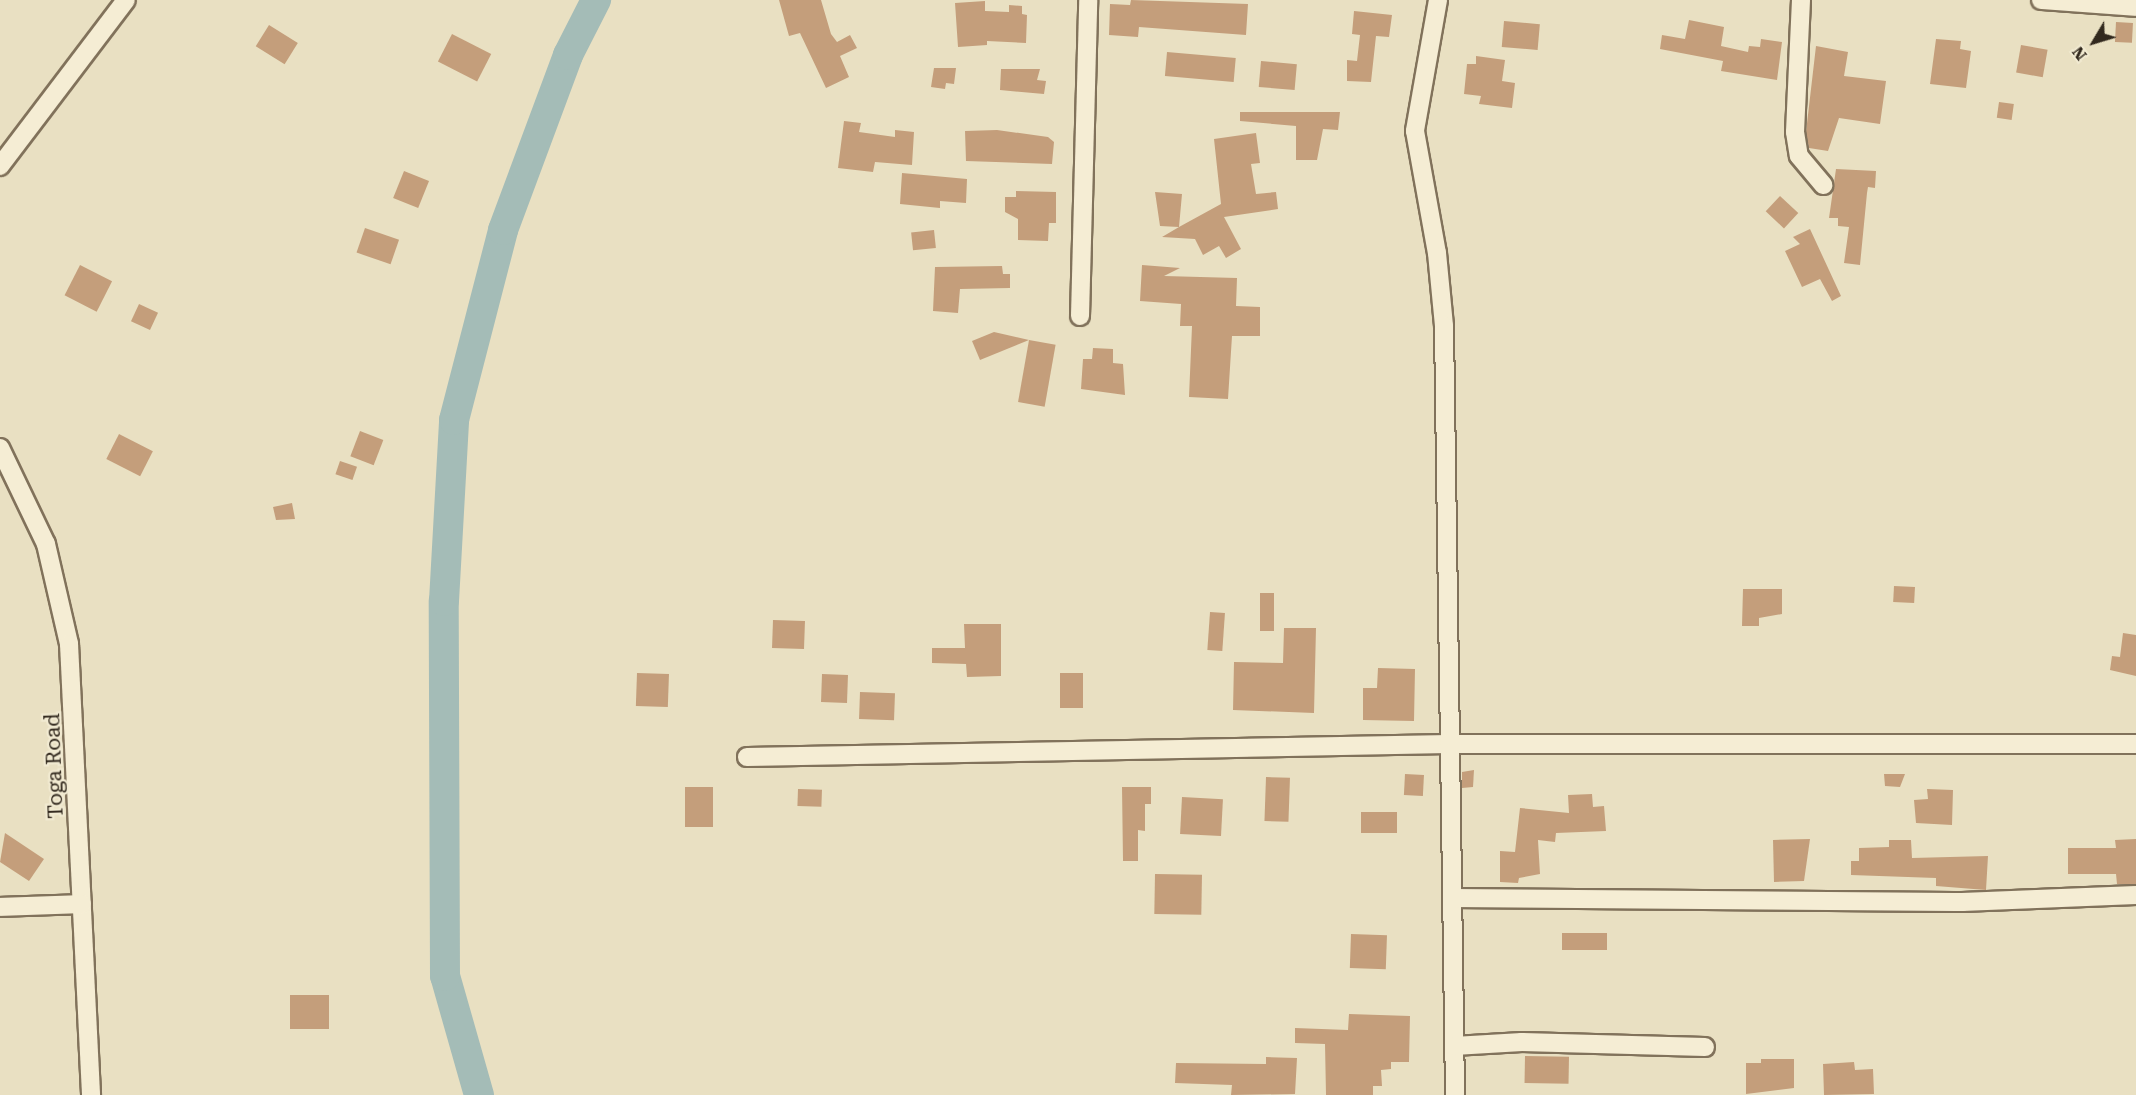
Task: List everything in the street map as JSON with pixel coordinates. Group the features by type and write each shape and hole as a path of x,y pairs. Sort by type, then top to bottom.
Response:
{"street":[{"path":"0,166 126,0"},
{"path":"1080,316 1088,0"},
{"path":"1438,0 1415,131 1437,253 1444,326 1455,1095"},
{"path":"1801,0 1795,132 1799,156 1823,185"},
{"path":"2041,0 2136,7"},
{"name":"Toga Road","path":"0,448 46,544 69,644 91,1095"},
{"path":"747,757 1449,744 2102,746 2136,744"},
{"path":"1452,898 1962,902 2136,895"},
{"path":"0,907 82,904"},
{"path":"1454,1046 1522,1042 1705,1047"}],"building":[{"path":"779,0 821,0 831,34 837,42 850,35 857,48 840,56 849,77 826,88 800,33 789,36"},
{"path":"1131,0 1248,4 1246,35 1139,27 1138,37 1109,35 1110,4 1130,5"},
{"path":"985,1 985,11 1009,12 1009,5 1022,6 1022,14 1027,15 1026,43 987,41 987,45 958,47 955,3"},
{"path":"1354,11 1392,15 1389,37 1376,36 1371,82 1347,81 1347,60 1357,61 1360,35 1352,34"},
{"path":"1689,20 1724,27 1721,46 1748,52 1749,46 1760,47 1761,39 1782,42 1777,80 1721,71 1723,61 1660,49 1662,35 1685,39"},
{"path":"1504,21 1540,24 1538,50 1502,47"},
{"path":"2116,22 2133,23 2132,43 2115,42"},
{"path":"269,25 298,43 285,64 256,46"},
{"path":"452,34 491,54 477,82 438,62"},
{"path":"1936,39 1961,41 1960,49 1971,51 1966,88 1930,84"},
{"path":"2021,45 2048,50 2043,77 2016,73"},
{"path":"1816,46 1848,52 1844,76 1886,81 1880,124 1839,118 1828,151 1809,148 1806,132"},
{"path":"1167,52 1236,58 1234,82 1165,76"},
{"path":"1476,56 1505,60 1502,81 1515,83 1512,108 1479,104 1481,96 1464,94 1467,64 1476,64"},
{"path":"1261,61 1297,64 1295,90 1259,87"},
{"path":"934,68 956,68 954,84 946,83 945,89 931,87"},
{"path":"1001,69 1040,69 1037,80 1046,81 1044,94 1000,90"},
{"path":"1999,102 2014,104 2012,120 1997,118"},
{"path":"1240,112 1340,112 1338,130 1323,129 1317,160 1296,160 1296,126 1240,121"},
{"path":"844,121 861,123 859,132 895,137 895,130 914,132 912,165 875,162 873,172 838,168"},
{"path":"997,130 1048,137 1054,142 1052,164 966,161 965,131"},
{"path":"1256,133 1260,163 1251,164 1256,194 1276,192 1278,209 1224,217 1241,249 1226,258 1219,246 1203,255 1195,239 1162,237 1221,204 1214,139"},
{"path":"1836,169 1876,171 1875,188 1868,187 1860,265 1844,263 1849,227 1838,226 1838,218 1829,218"},
{"path":"404,171 429,181 418,208 393,198"},
{"path":"902,173 967,179 966,203 940,201 940,208 900,204"},
{"path":"1016,191 1056,192 1056,223 1049,223 1048,241 1018,240 1018,219 1005,212 1005,197 1016,197"},
{"path":"1155,192 1182,194 1179,227 1160,226"},
{"path":"1780,196 1798,213 1784,228 1766,211"},
{"path":"365,228 399,240 391,264 357,253"},
{"path":"1810,229 1841,296 1832,301 1820,279 1802,287 1785,251 1800,244 1793,237"},
{"path":"934,230 936,248 913,250 911,232"},
{"path":"80,265 112,281 97,312 65,295"},
{"path":"1142,265 1180,268 1164,276 1237,278 1236,306 1260,307 1260,336 1232,336 1228,399 1189,397 1192,326 1180,326 1181,304 1140,301"},
{"path":"1002,266 1003,274 1010,274 1010,288 960,289 958,313 933,311 935,267"},
{"path":"139,304 158,313 150,330 131,321"},
{"path":"994,332 1029,340 980,360 972,341"},
{"path":"1029,340 1056,345 1045,407 1018,402"},
{"path":"1093,348 1113,349 1113,363 1123,364 1125,395 1081,389 1083,359 1092,359"},
{"path":"360,431 383,440 374,465 350,456"},
{"path":"119,434 153,451 140,476 106,459"},
{"path":"340,461 357,467 352,480 335,474"},
{"path":"292,503 295,519 276,520 273,507"},
{"path":"1894,586 1915,587 1914,603 1893,602"},
{"path":"1743,589 1782,589 1782,614 1759,618 1759,626 1742,626"},
{"path":"1260,593 1274,593 1274,631 1260,631"},
{"path":"1210,612 1225,613 1222,651 1207,650"},
{"path":"773,620 805,621 804,649 772,648"},
{"path":"964,624 1001,624 1001,676 967,677 966,664 932,663 932,648 965,648"},
{"path":"1284,628 1316,628 1314,713 1233,710 1234,662 1283,663"},
{"path":"2123,633 2136,635 2136,676 2110,670 2112,656 2120,657"},
{"path":"1378,668 1415,669 1414,721 1363,720 1363,688 1377,688"},
{"path":"637,673 669,674 668,707 636,706"},
{"path":"1060,673 1083,673 1083,708 1060,708"},
{"path":"822,674 848,675 847,703 821,702"},
{"path":"860,692 895,693 894,720 859,719"},
{"path":"1474,770 1473,787 1462,788 1462,772"},
{"path":"1405,774 1424,775 1423,796 1404,795"},
{"path":"1884,774 1905,774 1900,787 1885,786"},
{"path":"1266,777 1290,778 1288,822 1264,821"},
{"path":"685,787 713,787 713,827 685,827"},
{"path":"1122,787 1151,787 1151,804 1145,804 1145,831 1138,830 1138,861 1123,861"},
{"path":"798,789 822,790 821,807 797,806"},
{"path":"1927,789 1953,790 1952,825 1916,823 1914,800 1928,799"},
{"path":"1592,794 1593,807 1604,806 1606,831 1556,833 1555,842 1538,840 1540,874 1519,878 1518,883 1500,882 1500,851 1515,852 1520,808 1569,813 1568,795"},
{"path":"1182,797 1223,799 1221,836 1180,834"},
{"path":"1361,812 1397,812 1397,833 1361,833"},
{"path":"5,833 44,859 29,881 0,862"},
{"path":"1810,839 1804,881 1774,882 1773,840"},
{"path":"2136,839 2136,884 2117,884 2116,874 2068,874 2068,848 2116,848 2115,840"},
{"path":"1889,840 1911,840 1912,858 1988,856 1986,890 1936,886 1936,878 1851,875 1851,861 1859,861 1859,848 1889,847"},
{"path":"1155,874 1202,875 1201,915 1154,914"},
{"path":"1562,933 1607,933 1607,950 1562,950"},
{"path":"1351,934 1387,935 1386,969 1350,968"},
{"path":"290,995 329,995 329,1029 290,1029"},
{"path":"1349,1014 1410,1016 1409,1062 1391,1062 1391,1069 1381,1070 1382,1086 1373,1086 1373,1095 1326,1095 1325,1044 1295,1043 1295,1028 1348,1030"},
{"path":"1525,1056 1569,1057 1569,1084 1525,1083"},
{"path":"1266,1057 1297,1058 1295,1094 1231,1095 1232,1085 1175,1083 1176,1063 1266,1064"},
{"path":"1761,1059 1794,1059 1794,1088 1746,1094 1746,1063 1761,1063"},
{"path":"1854,1062 1855,1070 1873,1069 1874,1094 1824,1095 1823,1064"}],"waterway":[{"path":"479,1095 445,976 444,601 454,420 503,230 568,55 596,0"}]}
